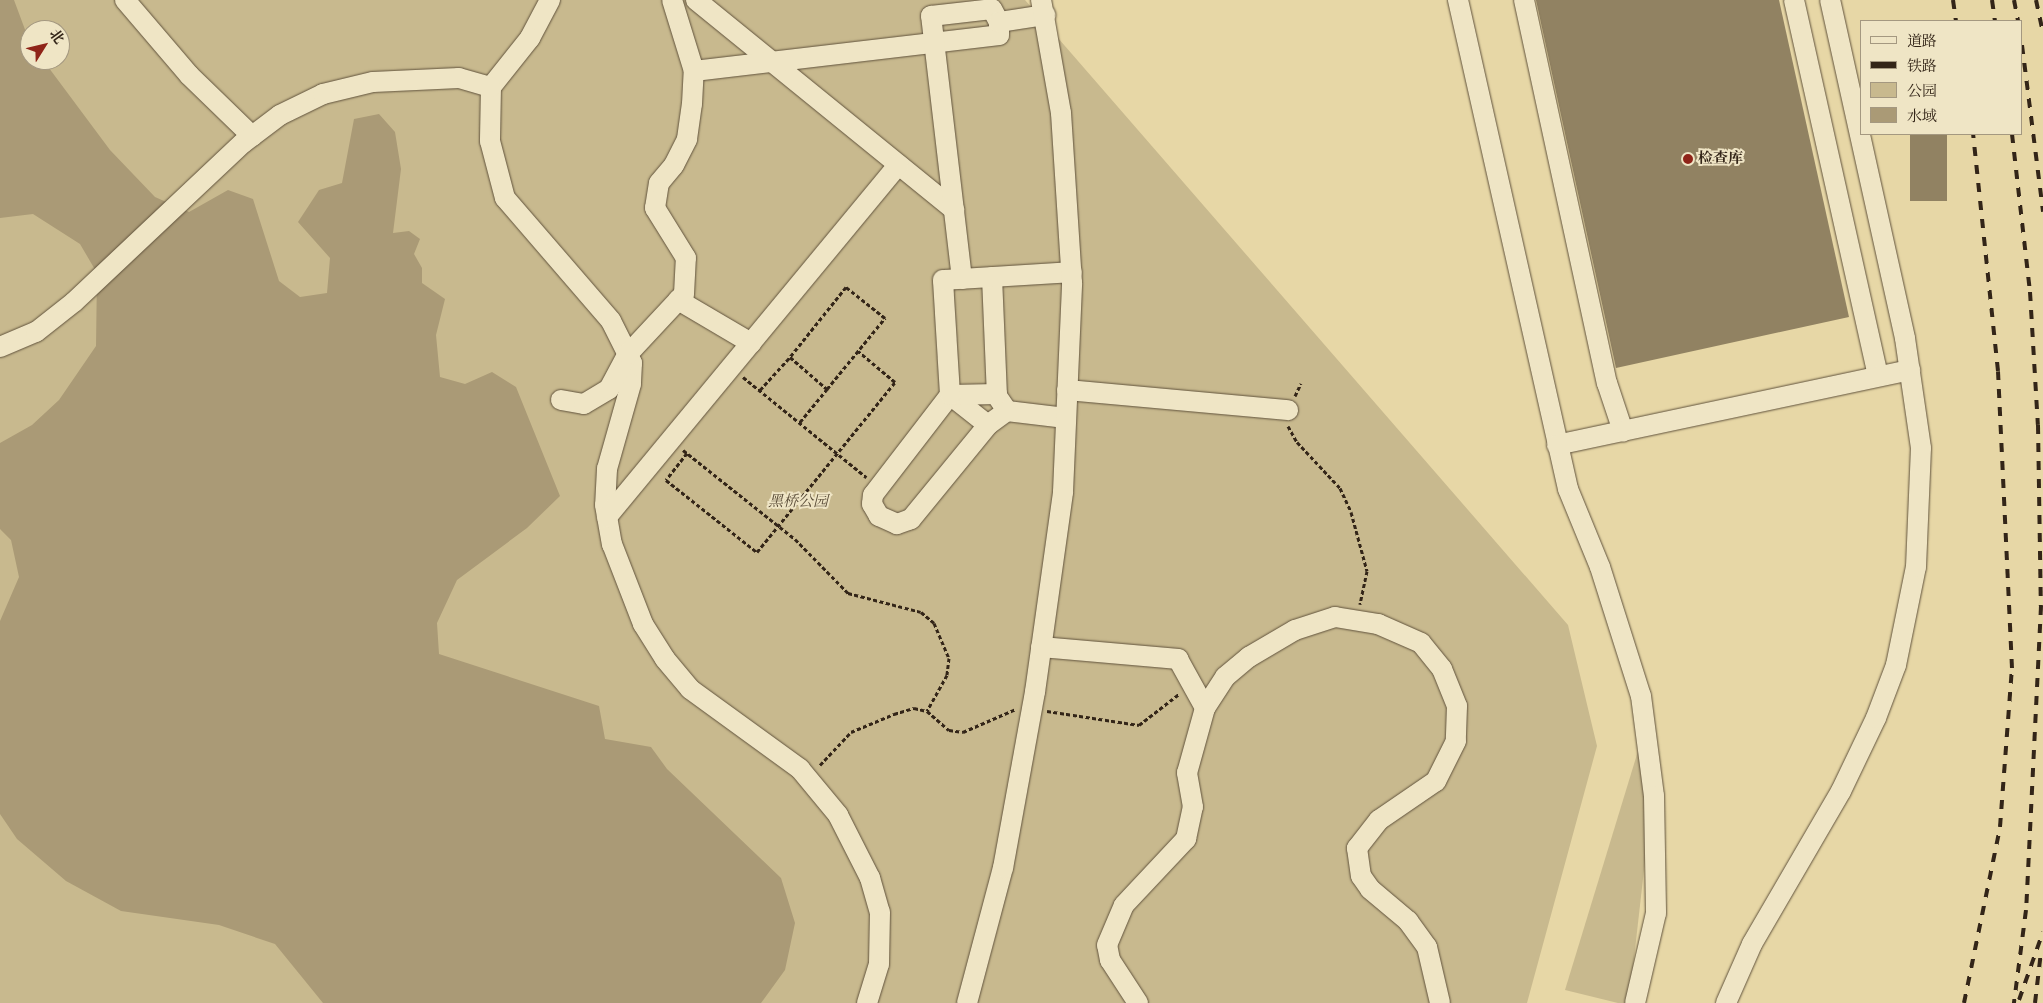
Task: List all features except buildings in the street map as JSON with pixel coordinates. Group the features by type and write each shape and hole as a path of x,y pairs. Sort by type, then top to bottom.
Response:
{"street":[{"path":"125,0 194,81 252,136"},
{"path":"550,0 530,38 491,87 490,141 505,198 611,321 628,354 632,384 607,469 607,517 626,584 643,624 665,659 690,689 809,778 838,815 870,878 880,912 879,964 867,1003"},
{"path":"560,400 584,404 609,389 628,354 678,300 688,279 686,258 655,208 655,195 687,139 694,70 672,0"},
{"path":"696,0 954,210"},
{"path":"1458,0 1557,445 1641,696 1654,796 1656,912 1635,1003"},
{"path":"1524,0 1607,382 1623,431"},
{"path":"1794,0 1878,376"},
{"path":"1726,1003 1752,944 1841,791 1896,665 1916,567 1921,503 1920,448 1910,370 1830,0"},
{"path":"694,70 934,42 999,35 999,22 992,9 960,6 931,16 934,42 962,278"},
{"path":"967,1003 1003,868 1042,648 1063,492 1072,272 1061,113 1043,8 999,22"},
{"path":"0,347 36,332 74,302 252,136 280,115 323,94 373,82 459,78 491,87"},
{"path":"607,517 898,165"},
{"path":"992,277 1002,402 988,424 911,519 897,524 879,516 872,504 878,487 950,395 943,280 1072,272"},
{"path":"678,300 751,343"},
{"path":"1557,445 1910,370"},
{"path":"1067,390 1288,410"},
{"path":"950,395 1002,402 1066,418"},
{"path":"950,395 988,424"},
{"path":"1138,1003 1110,960 1107,945 1124,905 1186,838 1193,807 1187,773 1205,708 1234,667 1275,640 1335,617 1358,619 1421,643 1442,669 1457,706 1456,741 1436,781 1378,820 1357,848 1361,876 1370,889 1408,921 1427,947 1440,1003"},
{"path":"1042,648 1178,659 1205,708"}],"path":[{"path":"760,390 790,358 846,287 885,318 800,422"},
{"path":"687,453 666,480 757,552 895,382 858,351"},
{"path":"790,358 827,389"},
{"path":"731,367 878,487"},
{"path":"1301,383 1288,410 1287,425 1297,442 1340,488 1352,512 1367,571 1358,619"},
{"path":"671,440 778,525 848,593 921,612 934,623 949,658 947,676 927,711"},
{"path":"809,778 832,750 872,720 914,708 927,711 949,730 963,732 1013,709 1032,709 1139,725 1192,684"}],"green space":[{"name":"黑桥公园","path":"0,0 1025,0 1568,625 1597,746 1527,1003 0,1003"},
{"path":"1638,751 1643,759 1647,843 1629,1003 1618,1003 1565,990"}],"water":[{"path":"0,0 14,0 21,20 20,70 50,70 110,150 155,197 189,212 228,190 253,199 279,281 300,297 327,293 330,258 298,222 319,190 342,183 354,119 379,114 395,132 401,169 393,233 409,231 420,239 414,254 422,268 422,283 445,299 436,335 440,377 465,384 492,372 516,387 560,496 527,528 457,580 437,623 439,654 599,706 605,739 651,747 667,769 781,878 795,923 785,970 761,1003 323,1003 275,944 219,925 121,911 66,881 17,839 0,814 0,621 19,577 11,540 0,529 0,443 32,425 59,400 96,346 97,273 80,244 33,214 0,218"}],"railway":[{"path":"1953,0 1956,20"},
{"path":"1992,0 1995,20"},
{"path":"2014,0 2018,20"},
{"path":"2036,0 2043,34"},
{"path":"2023,53 2043,212"},
{"path":"1964,1003 2000,827 2012,668 1998,371 1973,135"},
{"path":"2012,135 2030,292 2038,425 2041,606 2026,910 2014,1003"},
{"path":"2019,1000 2043,932"},
{"path":"2035,1003 2041,952"}],"place":[{"name":"检查库","path":"1688,159"}]}
